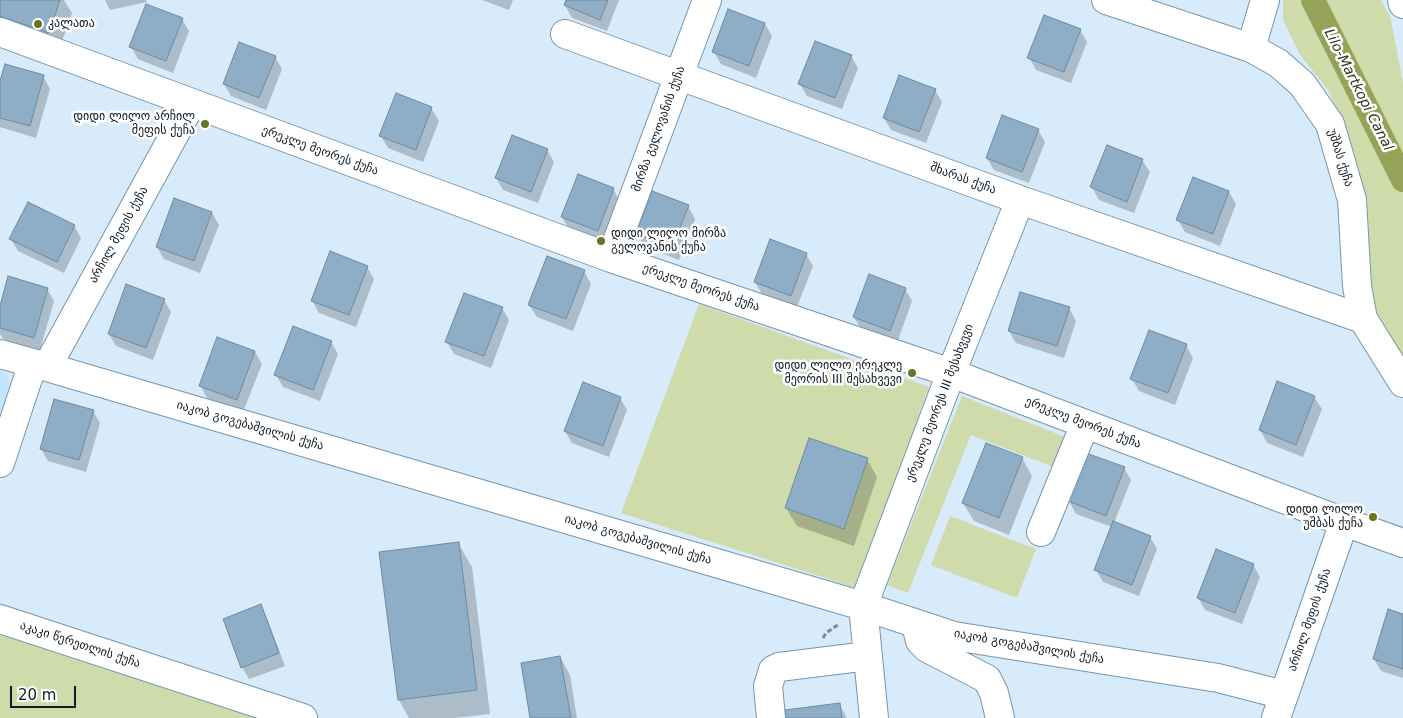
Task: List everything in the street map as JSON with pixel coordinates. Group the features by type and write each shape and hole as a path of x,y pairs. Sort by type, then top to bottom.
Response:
{"street":[{"name":"მირზა გელოვანის ქუჩა","path":"611,258 707,0"},
{"name":"უშბას ქუჩა","path":"1106,0 1251,48 1278,63 1302,84 1330,124 1352,200 1357,286 1363,319 1403,384"},
{"path":"1251,48 1265,0"},
{"path":"1402,0 1403,4"},
{"name":"ერეკლე მეორეს ქუჩა","path":"0,32 611,258 951,373 1344,522 1403,542"},
{"name":"შხარას ქუჩა","path":"565,34 1020,200 1363,319"},
{"name":"არჩილ მეფის ქუჩა","path":"0,463 40,365 191,104"},
{"name":"ერეკლე მეორეს III შესახვევი","path":"863,606 951,373 1020,200"},
{"name":"იაკობ გოგებაშვილის ქუჩა","path":"0,354 863,606 954,636 1218,678 1280,707"},
{"path":"1041,532 1085,424"},
{"name":"არჩილ მეფის ქუჩა","path":"1280,707 1344,522"},
{"path":"863,606 874,718"},
{"name":"აკაკი წერეთლის ქუჩა","path":"0,619 303,718"},
{"path":"920,625 918,633 920,641 926,648 987,678 994,693 1000,718"},
{"path":"771,718 768,686 773,670 779,666 868,656"}],"path":[{"path":"806,663 826,632 863,606"}],"shaded area":[{"path":"0,370 5,372 13,387 0,426"}],"green space":[{"path":"1283,0 1381,0 1390,16 1403,82 1403,366 1388,344 1372,297 1366,196 1350,139 1328,90 1300,55 1283,20"},
{"path":"699,304 929,387 857,588 621,513"},
{"path":"962,396 1070,439 1058,469 971,435 908,593 887,585"},
{"path":"950,516 1036,549 1017,598 931,565"},
{"path":"0,630 263,718 0,718"}],"building":[{"name":"კალათა","path":"0,0 60,0 49,33 0,16"},
{"path":"566,0 608,0 600,20 564,5"},
{"path":"146,4 183,18 166,61 129,47"},
{"path":"728,9 765,23 749,66 712,52"},
{"path":"1044,15 1081,29 1064,72 1027,58"},
{"path":"815,41 852,55 835,98 798,84"},
{"path":"239,42 276,56 259,98 223,84"},
{"path":"5,64 44,75 30,126 0,118 0,81"},
{"path":"899,75 936,89 919,132 883,118"},
{"path":"396,93 432,107 416,150 379,136"},
{"path":"1002,115 1039,129 1022,172 986,158"},
{"path":"512,135 548,149 531,192 495,178"},
{"path":"1107,145 1143,159 1127,202 1090,187"},
{"path":"578,174 614,188 598,231 561,217"},
{"path":"1193,177 1229,191 1213,234 1176,220"},
{"path":"652,191 689,205 672,248 636,234"},
{"path":"174,198 212,212 194,261 156,247"},
{"path":"28,202 75,225 57,262 9,239"},
{"path":"770,239 807,253 791,296 754,282"},
{"path":"330,251 368,266 349,315 311,301"},
{"path":"547,256 585,270 566,319 528,305"},
{"path":"869,274 906,288 890,331 853,317"},
{"path":"8,276 48,288 34,338 0,328 0,306"},
{"path":"126,284 165,299 146,348 108,334"},
{"path":"1020,292 1070,307 1057,346 1008,331"},
{"path":"464,293 503,307 484,356 445,342"},
{"path":"293,326 332,341 313,390 274,375"},
{"path":"1149,330 1187,344 1168,393 1130,379"},
{"path":"217,337 255,351 237,400 199,386"},
{"path":"1277,381 1315,396 1296,445 1259,430"},
{"path":"583,382 621,397 603,446 564,431"},
{"path":"54,399 94,410 79,460 40,449"},
{"path":"809,438 868,458 844,529 785,508"},
{"path":"986,443 1023,457 999,518 962,503"},
{"path":"1086,453 1125,467 1106,516 1068,501"},
{"path":"1113,521 1151,536 1132,585 1094,570"},
{"path":"459,542 477,690 398,700 379,552"},
{"path":"1216,549 1254,564 1235,613 1197,598"},
{"path":"261,604 279,653 241,668 223,619"},
{"path":"1388,609 1403,614 1403,669 1373,659"},
{"path":"560,656 571,718 530,718 521,663"},
{"path":"840,703 842,718 786,718 785,710"}],"waterway":[{"name":"Lilo-Martkopi Canal","path":"1313,0 1403,180"}],"place":[{"name":"კალათა","path":"38,24"},
{"name":"დიდი ლილო არჩილ მეფის ქუჩა","path":"205,124"},
{"name":"დიდი ლილო მირზა გელოვანის ქუჩა","path":"601,241"},
{"name":"დიდი ლილო ერეკლე მეორის III შესახვევი","path":"912,373"},
{"name":"დიდი ლილო უშბას ქუჩა","path":"1373,517"}]}
